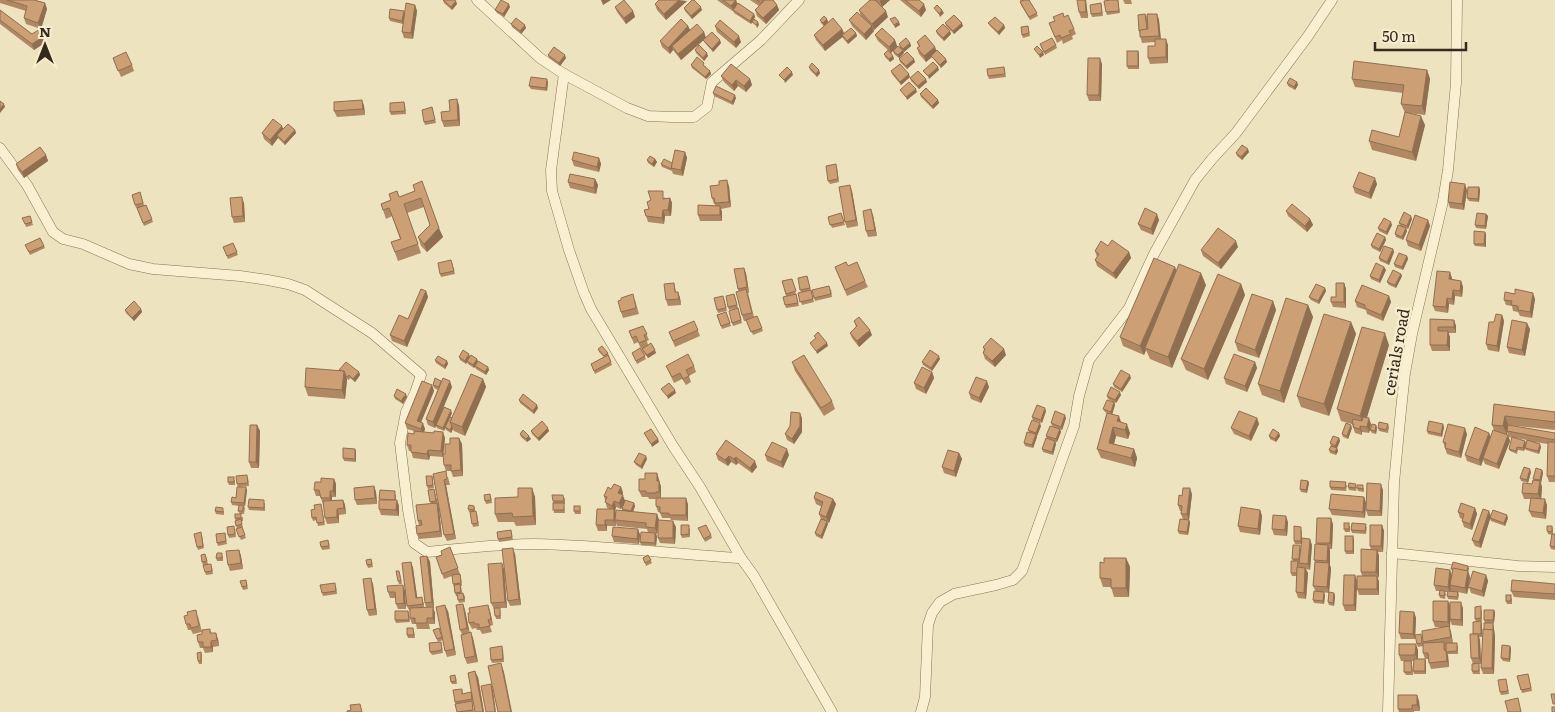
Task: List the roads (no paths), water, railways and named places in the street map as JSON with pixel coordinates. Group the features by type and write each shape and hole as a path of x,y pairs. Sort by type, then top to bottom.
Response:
{"street":[{"path":"477,0 540,58 607,99 648,116 694,117 707,108 712,82 762,40 799,0"},
{"path":"921,712 925,697 928,625 932,613 940,602 954,594 1013,580 1022,571 1074,426 1079,396 1089,360 1129,308 1154,254 1195,180 1212,158 1236,133 1308,36 1332,0"},
{"name":"cerials road","path":"1388,712 1394,483 1405,373 1443,201 1448,170 1456,82 1457,0"},
{"path":"564,74 551,170 552,191 591,310 673,446 705,495 741,558 754,576 832,712"},
{"path":"0,148 27,185 53,232 63,239 83,244 129,264 153,269 259,279 288,284 305,290 372,333 421,375 406,412 400,443 414,543 427,552 532,544 626,548 741,558"},
{"path":"1392,553 1518,566 1555,567"}]}
